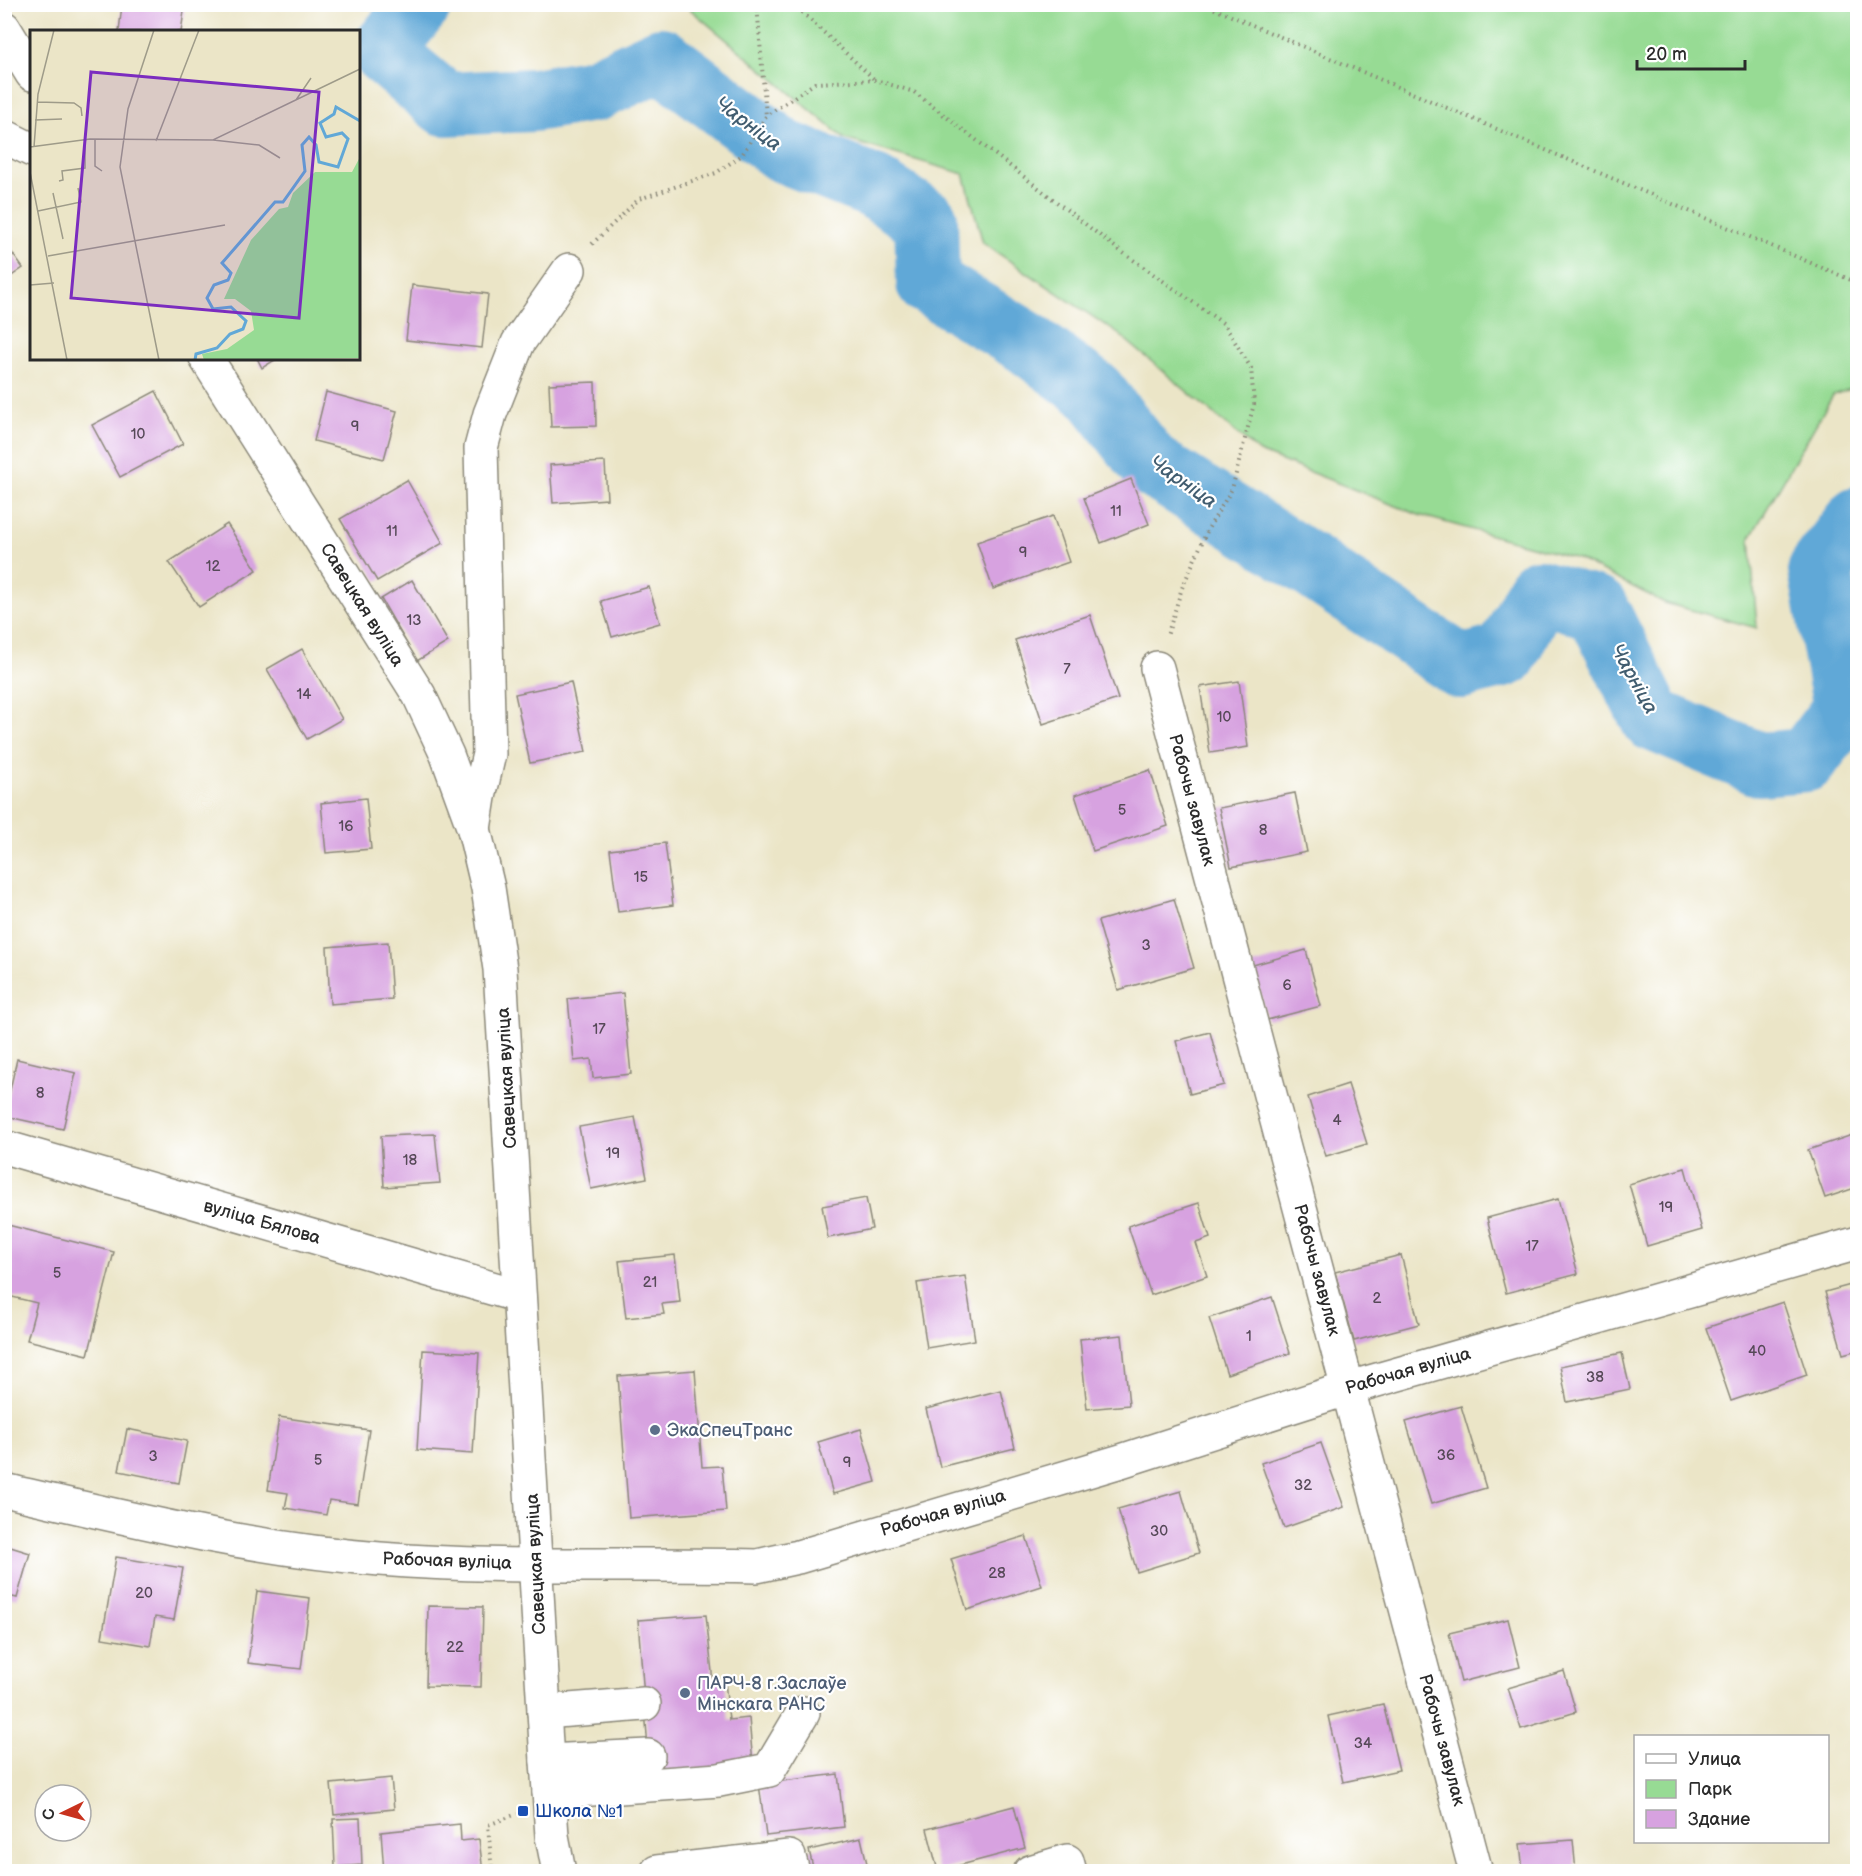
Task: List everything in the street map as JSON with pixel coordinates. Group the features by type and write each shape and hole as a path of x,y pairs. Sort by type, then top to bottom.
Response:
{"street":[{"path":"4,28 30,71"},
{"path":"4,136 30,149"},
{"path":"474,829 489,754 481,448 490,414 518,343 569,270"},
{"name":"Савецкая вуліца","path":"207,360 418,695 447,755 474,829 488,888 500,969 546,1752 552,1836 559,1872"},
{"name":"Рабочы завулак","path":"1157,668 1476,1872"},
{"name":"вуліца Бялова","path":"4,1147 519,1296"},
{"name":"Рабочая вуліца","path":"4,1490 157,1526 277,1548 380,1559 536,1564 757,1566 798,1557 1121,1461 1349,1388 1857,1243"},
{"path":"546,1752 719,1780 769,1770 803,1713"},
{"path":"546,1752 646,1731 546,1752"},
{"path":"657,1872 789,1857 793,1872"},
{"path":"1030,1872 1067,1861 1070,1872"}],"path":[{"path":"758,4 766,116"},
{"path":"793,4 876,80"},
{"path":"1203,4 1857,283"},
{"path":"569,270 606,229 639,199 716,173 742,155 766,116 815,83 876,80 914,92 1115,247 1224,324 1251,368 1254,404 1232,489 1208,529 1182,588 1157,668"}],"green space":[{"path":"685,5 1857,5 1857,387 1833,395 1750,538 1757,628 1665,603 1578,559 1419,515 1259,452 1120,335 983,243 964,174 845,139"}],"building":[{"path":"122,4 185,4 181,30 119,30"},
{"path":"4,242 23,268 4,281"},
{"path":"412,285 488,294 482,348 406,340"},
{"path":"258,360 275,360 262,368"},
{"path":"595,382 596,426 551,427 549,384"},
{"path":"156,391 183,444 120,477 92,425"},
{"path":"326,392 397,411 384,459 314,441"},
{"path":"605,462 607,499 553,503 550,465"},
{"path":"1131,479 1149,524 1101,543 1084,498"},
{"path":"407,480 443,543 377,581 340,519"},
{"path":"1053,516 1069,562 993,589 977,542"},
{"path":"227,524 257,570 199,607 169,562"},
{"path":"412,580 448,642 417,661 381,599"},
{"path":"649,587 660,623 612,637 601,601"},
{"path":"1090,615 1118,699 1043,724 1015,640"},
{"path":"302,649 342,719 307,739 267,669"},
{"path":"1239,681 1248,747 1210,753 1200,687"},
{"path":"571,682 586,752 530,763 515,694"},
{"path":"1150,770 1168,826 1093,851 1075,795"},
{"path":"1295,793 1307,852 1231,867 1219,808"},
{"path":"366,798 371,849 326,853 321,803"},
{"path":"665,843 673,905 618,912 610,850"},
{"path":"1174,899 1194,968 1118,990 1098,921"},
{"path":"388,942 392,999 330,1004 327,947"},
{"path":"1306,950 1321,1006 1267,1020 1253,965"},
{"path":"623,993 631,1074 593,1078 591,1059 574,1061 568,999"},
{"path":"1210,1032 1224,1085 1190,1094 1176,1041"},
{"path":"17,1059 76,1073 63,1129 4,1116"},
{"path":"1348,1084 1367,1144 1326,1156 1308,1097"},
{"path":"635,1117 647,1178 591,1189 579,1127"},
{"path":"1858,1133 1858,1187 1825,1198 1808,1150"},
{"path":"435,1134 440,1183 384,1187 381,1136"},
{"path":"1685,1168 1702,1230 1647,1246 1629,1184"},
{"path":"866,1198 872,1229 828,1238 822,1206"},
{"path":"1558,1199 1578,1274 1506,1293 1487,1218"},
{"path":"1199,1203 1210,1238 1196,1243 1207,1276 1151,1295 1128,1226"},
{"path":"4,1224 114,1252 88,1355 27,1340 37,1303 4,1295"},
{"path":"675,1255 680,1302 662,1304 664,1314 626,1318 619,1261"},
{"path":"1401,1255 1419,1324 1354,1341 1335,1272"},
{"path":"965,1276 975,1340 927,1348 917,1283"},
{"path":"1858,1283 1858,1350 1843,1354 1825,1292"},
{"path":"1272,1297 1290,1353 1227,1374 1209,1318"},
{"path":"1783,1302 1807,1375 1731,1401 1706,1328"},
{"path":"1122,1335 1129,1405 1087,1409 1080,1339"},
{"path":"423,1350 479,1353 473,1454 417,1450"},
{"path":"1622,1353 1630,1389 1567,1402 1560,1366"},
{"path":"695,1370 702,1467 722,1466 726,1511 629,1518 618,1376"},
{"path":"1001,1390 1015,1448 940,1467 926,1409"},
{"path":"1461,1406 1486,1488 1431,1504 1406,1422"},
{"path":"279,1417 369,1430 358,1504 329,1500 326,1515 285,1508 288,1493 268,1490"},
{"path":"127,1429 187,1441 179,1483 119,1471"},
{"path":"861,1429 876,1482 833,1494 818,1442"},
{"path":"1321,1443 1344,1507 1284,1528 1261,1463"},
{"path":"1181,1491 1199,1553 1137,1572 1118,1509"},
{"path":"1026,1536 1042,1586 967,1610 951,1559"},
{"path":"4,1545 30,1553 17,1598 4,1595"},
{"path":"116,1557 183,1568 174,1620 155,1617 150,1646 102,1638"},
{"path":"257,1591 310,1598 301,1669 248,1663"},
{"path":"428,1606 483,1607 481,1687 426,1686"},
{"name":"ПАРЧ-8 г.Заслаўе Мінскага РАНС","path":"706,1615 713,1682 725,1681 729,1720 749,1718 753,1764 650,1774 638,1620"},
{"path":"1508,1619 1520,1667 1461,1682 1449,1633"},
{"path":"1564,1671 1576,1712 1521,1729 1508,1688"},
{"path":"1383,1704 1399,1770 1343,1782 1328,1716"},
{"path":"838,1774 844,1827 766,1836 759,1784"},
{"path":"391,1778 394,1809 334,1815 331,1784"},
{"path":"1014,1806 1025,1848 938,1871 927,1829"},
{"path":"360,1818 362,1865 335,1867 333,1819"},
{"path":"460,1824 461,1841 479,1839 483,1872 384,1872 381,1832"},
{"path":"861,1838 869,1872 814,1872 809,1850"},
{"path":"1573,1840 1576,1872 1523,1872 1520,1844"}],"waterway":[{"name":"Чарніца","path":"420,4 382,51 445,104 534,100 594,90 661,59 783,151 874,187 926,220 928,283 1027,343 1094,392 1151,465 1296,556 1461,667 1506,655 1538,591 1597,609 1652,719 1759,764 1806,760 1845,708 1820,569 1858,518"}],"place":[{"name":"ЭкаСпецТранс","path":"655,1430"},
{"name":"ПАРЧ-8 г.Заслаўе Мінскага РАНС","path":"685,1693"},
{"name":"Школа №1","path":"523,1811"}]}
